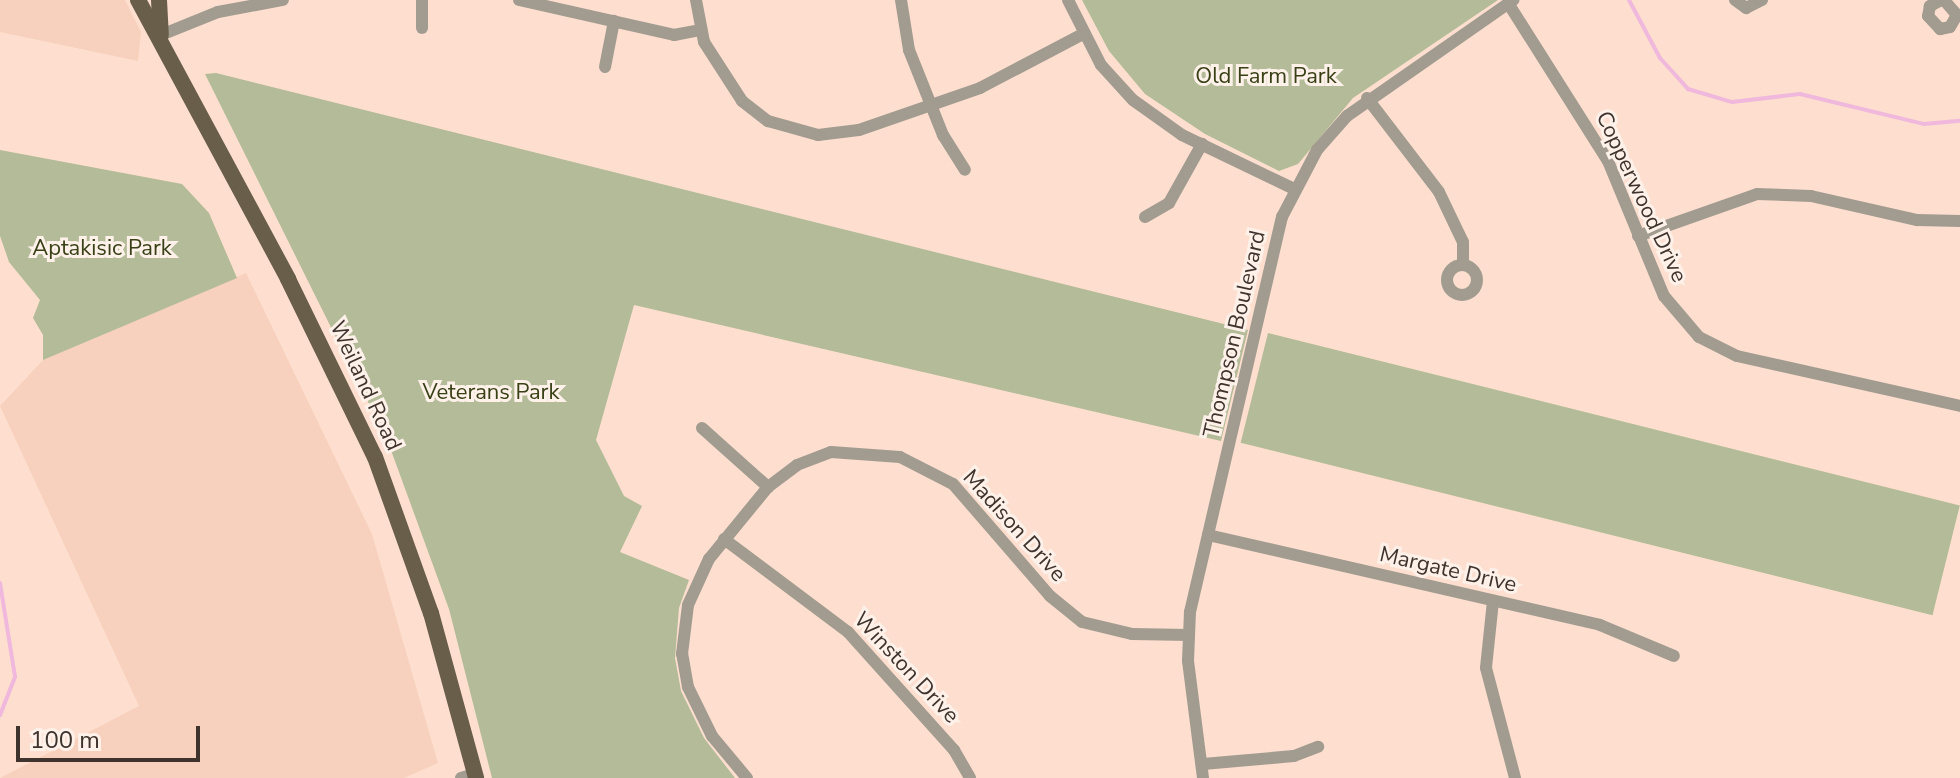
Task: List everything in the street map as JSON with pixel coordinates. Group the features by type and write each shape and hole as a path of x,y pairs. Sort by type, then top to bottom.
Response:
{"main road":[{"name":"Weiland Road","path":"138,0 161,35 375,457 431,613 470,777"},
{"name":"Weiland Road","path":"159,0 161,35"}],"street":[{"path":"161,35 218,12 283,0"},
{"path":"422,0 422,28"},
{"path":"519,0 674,35 700,30"},
{"path":"696,0 700,30 712,59 742,101 784,128 841,134 980,88 1083,34"},
{"path":"901,0 909,50 931,105 965,170"},
{"path":"1068,0 1101,65 1133,100 1202,144 1294,189"},
{"path":"1735,0 1746,8 1762,0"},
{"name":"Thompson Boulevard","path":"1203,771 1189,635 1208,535 1282,217 1294,189 1332,131 1367,98 1511,2"},
{"name":"Copperwood Drive","path":"1511,2 1586,121 1673,310 1713,346 1960,406"},
{"path":"605,67 614,21"},
{"path":"1367,98 1439,192 1463,242 1463,264"},
{"path":"1145,217 1169,203 1202,144"},
{"path":"1638,236 1757,194 1811,196 1917,220 1960,221"},
{"path":"702,428 768,487"},
{"name":"Madison Drive","path":"747,778 699,714 682,654 693,589 724,539 768,487 797,465 831,452 900,457 953,484 1050,596 1082,622 1132,634 1189,635"},
{"name":"Margate Drive","path":"1208,535 1625,633 1674,656"},
{"name":"Winston Drive","path":"724,539 848,632 954,750 970,778"},
{"path":"1493,601 1486,668 1515,778"},
{"path":"1203,771 1294,756 1318,747"}],"shaded area":[{"path":"0,0 125,0 141,32 138,61 0,32"},
{"path":"246,273 372,534 438,763 404,778 0,778 139,706 0,406 43,360"}],"green space":[{"name":"Old Farm Park","path":"1082,0 1498,0 1353,98 1298,164 1279,171 1205,134 1145,94 1109,51"},
{"name":"Veterans Park","path":"216,73 1248,330 1221,441 634,305 596,440 624,496 642,506 620,552 689,580 679,608 675,658 681,691 704,738 735,778 492,778 449,609 388,442 205,74"},
{"name":"Aptakisic Park","path":"0,150 182,184 209,213 237,278 43,360 43,335 33,318 40,300 9,262 0,236"},
{"path":"1268,333 1960,505 1932,615 1241,443"}],"waterway":[{"path":"1629,0 1660,58 1688,89 1732,102 1800,94 1924,124 1960,121"},
{"path":"0,583 15,677 0,715"}]}
